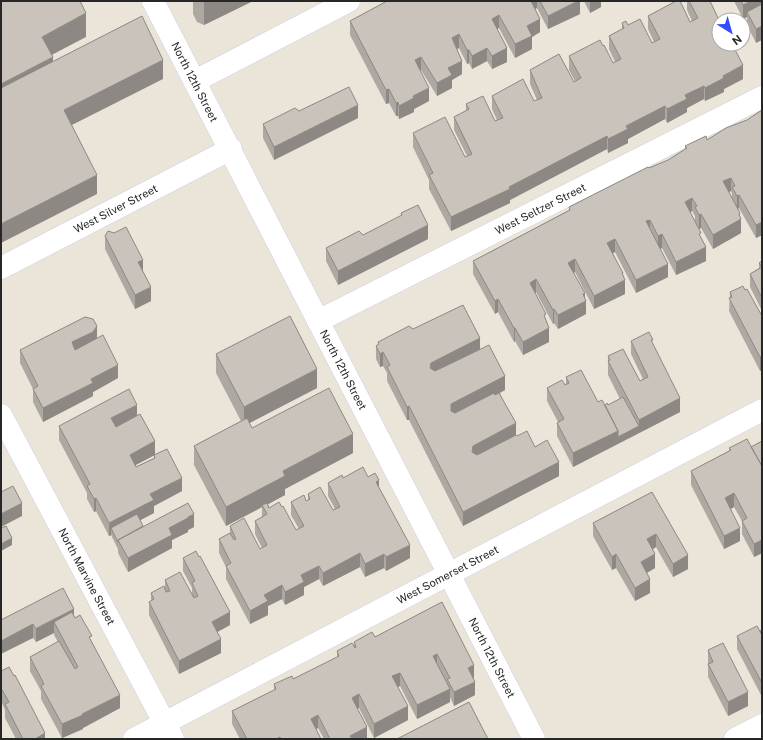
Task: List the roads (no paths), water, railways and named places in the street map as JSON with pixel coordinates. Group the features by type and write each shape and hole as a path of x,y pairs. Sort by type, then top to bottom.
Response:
{"street":[{"name":"North 12th Street","path":"153,1 231,149 534,739"},
{"path":"195,81 349,1"},
{"name":"West Seltzer Street","path":"318,321 762,97"},
{"name":"West Silver Street","path":"1,268 231,149"},
{"name":"West Somerset Street","path":"134,739 169,731 449,573 762,410"},
{"name":"North Marvine Street","path":"1,415 169,731"},
{"path":"735,739 762,725"}]}
